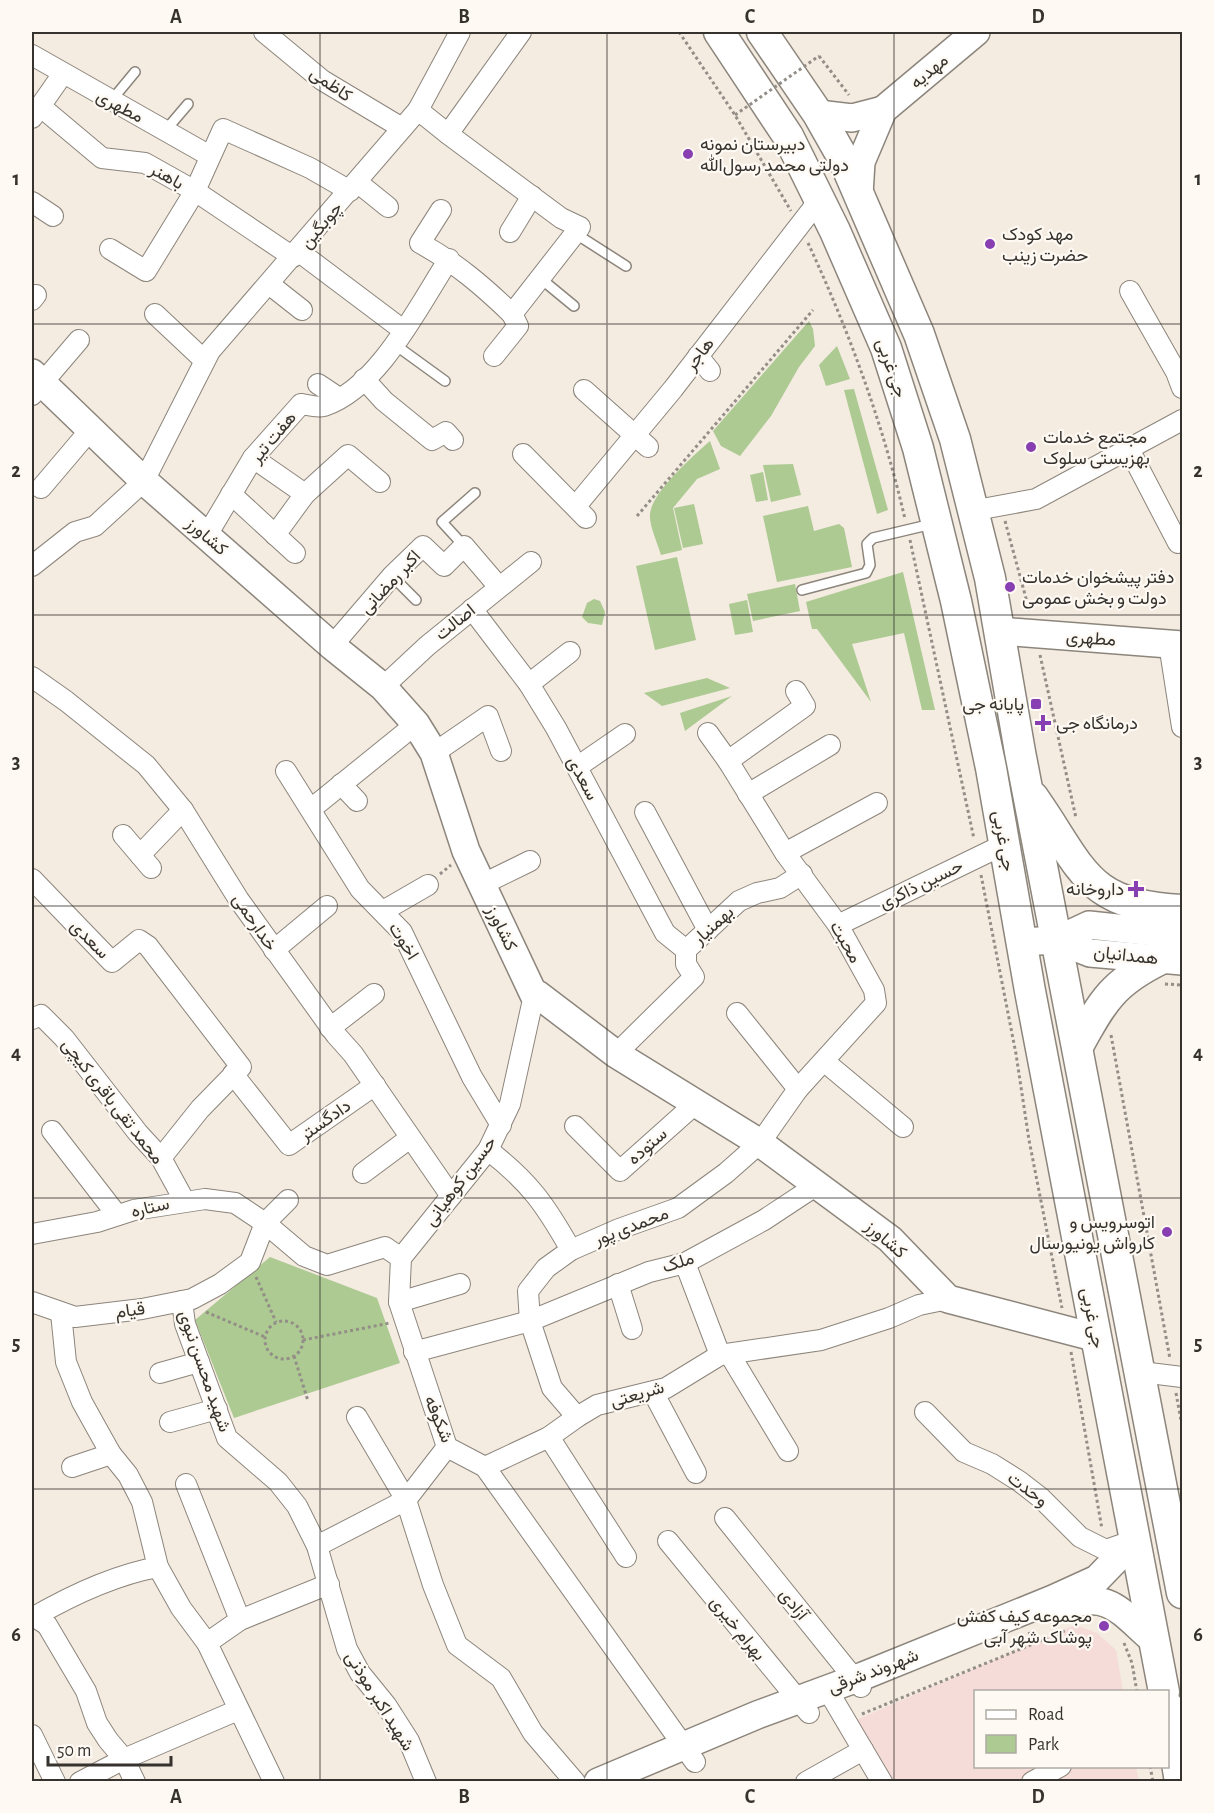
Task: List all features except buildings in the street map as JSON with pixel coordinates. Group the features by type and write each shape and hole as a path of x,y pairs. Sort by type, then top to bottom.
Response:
{"main road":[{"name":"جی غربی","path":"718,32 788,136 819,199 886,348 918,448 956,601 1005,843 1021,942 1152,1639 1164,1690"},
{"name":"جی غربی","path":"762,32 818,114 843,158 919,334 982,509 990,578 1027,788 1141,1372 1180,1556 1182,1593"},
{"path":"1027,788 1079,868 1094,884 1118,900 1149,909 1182,910"},
{"path":"1078,1046 1114,988 1135,972 1168,968"},
{"name":"جی غربی","path":"1169,1717 1180,1782"}],"street":[{"name":"کاظمی","path":"264,32 322,80 402,128"},
{"name":"چوبگین","path":"144,481 204,360 418,110 460,32"},
{"path":"448,134 521,32"},
{"name":"مهدیه","path":"873,112 976,32"},
{"name":"مطهری","path":"32,55 62,75 210,156"},
{"path":"36,112 62,75"},
{"path":"418,110 561,218 580,227 512,314"},
{"name":"باهنر","path":"36,112 102,158 145,163 195,191 296,254 398,337"},
{"path":"818,114 852,118 873,112 861,162 859,194"},
{"path":"110,249 146,271 195,191 223,129 353,186 388,207"},
{"path":"510,232 532,196"},
{"name":"هاجر","path":"523,454 581,512 641,441 674,389 704,363 819,199"},
{"path":"32,202 53,216"},
{"path":"441,210 420,243 450,259 476,279 512,314 518,326 494,356"},
{"name":"هفت تیر","path":"207,535 253,458 301,404 322,407 339,398 379,366 450,259"},
{"path":"269,284 302,310"},
{"path":"1130,291 1176,372 1182,388"},
{"path":"155,315 204,360"},
{"path":"35,384 79,339"},
{"path":"364,379 384,401 432,440 447,432 453,440"},
{"name":"کشاورز","path":"35,384 92,429 144,481 332,646 383,687 416,724 434,753 466,851 534,995 537,994 616,1054 760,1143 890,1239 948,1299"},
{"path":"318,384 339,398"},
{"path":"584,390 641,441"},
{"path":"982,509 1036,499 1182,420"},
{"path":"41,488 92,429"},
{"path":"1129,449 1178,543"},
{"path":"275,535 305,494 348,454 380,482"},
{"path":"253,458 305,494"},
{"path":"32,566 75,532 95,526 144,481"},
{"path":"231,494 295,553"},
{"name":"اکبر رمضانی","path":"332,646 392,576 423,546 444,566 464,546"},
{"path":"464,546 499,587"},
{"name":"اصالت","path":"383,687 427,646 531,562"},
{"name":"سعدی","path":"472,609 529,684 578,766 665,933 686,950"},
{"name":"مطهری","path":"999,631 1176,645"},
{"path":"1176,645 1182,727"},
{"path":"529,684 570,652"},
{"name":"خدارحمی","path":"32,677 146,765 183,810 274,950 330,1028 353,1054 451,1196"},
{"path":"728,760 806,706 796,691"},
{"path":"434,753 488,716 501,751"},
{"path":"312,809 416,724"},
{"name":"محبت","path":"708,733 728,760 785,853 837,925 874,990 876,1003 825,1062 798,1089 760,1143"},
{"path":"578,766 625,735"},
{"path":"748,794 830,745"},
{"name":"اخوت","path":"286,771 312,809 346,870 360,889 402,932 472,1077 501,1125"},
{"path":"341,784 357,801"},
{"path":"785,853 877,803"},
{"path":"123,834 145,862 183,810"},
{"path":"645,812 708,930"},
{"name":"حسین ذاکری","path":"837,925 1005,843"},
{"path":"481,885 530,861"},
{"name":"بهمنیار","path":"616,1054 694,977 686,964 686,950 739,901 757,893 780,888 802,874"},
{"name":"سعدی","path":"32,879 112,962 139,940 148,946 237,1070"},
{"path":"383,911 428,885"},
{"path":"274,950 327,906"},
{"name":"همدانیان","path":"1056,940 1089,925 1182,935"},
{"path":"1021,942 1056,940"},
{"name":"همدانیان","path":"1056,940 1090,953 1168,968"},
{"path":"330,1028 374,994"},
{"name":"حسین کوهیانی","path":"401,1258 488,1150 501,1125 510,1104 534,995"},
{"name":"محمد تقی باقری کیچی","path":"34,1013 64,1038 138,1133 161,1158 184,1200"},
{"path":"737,1013 798,1089"},
{"path":"825,1062 903,1127"},
{"path":"161,1158 237,1070"},
{"name":"دادگستر","path":"237,1070 290,1145 375,1085"},
{"name":"ستوده","path":"575,1126 620,1171 695,1104"},
{"path":"52,1131 117,1215"},
{"path":"363,1173 410,1137"},
{"name":"محمدی پور","path":"530,1321 528,1291 546,1269 572,1250 619,1228 678,1208 726,1173 760,1143"},
{"path":"488,1150 506,1163 542,1201 572,1250"},
{"name":"ملک","path":"530,1321 649,1272 685,1263 755,1225 817,1185"},
{"name":"ستاره","path":"32,1234 97,1222 117,1215 184,1200 205,1199 235,1203 265,1223"},
{"path":"250,1262 265,1223 288,1200"},
{"path":"265,1223 304,1256 327,1265 385,1247 401,1258"},
{"name":"شکوفه","path":"401,1258 402,1311 447,1447 484,1467 689,1755"},
{"name":"قیام","path":"32,1302 75,1317 142,1309 192,1299 220,1284 250,1262"},
{"path":"685,1263 725,1355 788,1451"},
{"path":"402,1311 460,1284"},
{"path":"618,1284 632,1329"},
{"path":"948,1299 1097,1338"},
{"name":"شریعتی","path":"484,1467 549,1437 597,1405 666,1388 725,1355 821,1340 889,1318 919,1305 948,1299"},
{"name":"شهید محسن نبوی","path":"182,1301 185,1324 227,1438 278,1482 297,1506 317,1546 330,1584"},
{"path":"61,1313 66,1362 82,1402 111,1454 128,1475 142,1502 158,1567 181,1608 207,1643 274,1782"},
{"path":"414,1352 530,1321 552,1388 577,1417"},
{"path":"159,1373 199,1362"},
{"path":"1141,1372 1178,1376"},
{"path":"653,1392 696,1473"},
{"path":"171,1422 217,1409"},
{"name":"وحدت","path":"925,1412 964,1452 992,1464 1041,1497 1080,1537 1106,1550 1135,1540"},
{"path":"357,1417 406,1500 441,1607 458,1645 501,1678 533,1733 575,1782"},
{"path":"549,1437 627,1557"},
{"path":"317,1546 406,1500 447,1447"},
{"path":"72,1467 111,1454"},
{"path":"186,1484 240,1620"},
{"name":"آزادی","path":"725,1518 859,1685"},
{"name":"شهروند شرقی","path":"598,1782 689,1755 803,1707 836,1704 859,1685 1097,1579 1135,1540"},
{"name":"بهرام خیری","path":"668,1541 803,1707"},
{"path":"32,1617 95,1587 140,1570 158,1567"},
{"path":"207,1643 240,1620 330,1584"},
{"name":"شهید اکبر موذنی","path":"330,1584 347,1649 360,1673 386,1706 409,1741 426,1782"},
{"name":"شهروند شرقی","path":"859,1685 1081,1599 1101,1600 1118,1609 1152,1639"},
{"path":"32,1617 47,1625 86,1691 97,1723 124,1759 135,1782"},
{"path":"836,1704 882,1782"},
{"path":"80,1782 124,1759 238,1710"},
{"path":"32,1735 55,1782"},
{"path":"806,1782 863,1750"},
{"name":"شهروند شرقی","path":"641,1782 689,1755"},
{"path":"1032,1782 1059,1768"}],"lane":[{"path":"111,101 135,72"},
{"path":"165,131 188,104"},
{"path":"576,234 627,266"},
{"path":"540,278 573,306"},
{"path":"398,337 445,381"},
{"path":"464,546 442,522 475,493"},
{"path":"802,590 866,573 870,566 867,544 873,538 937,523"},
{"path":"392,576 416,600"}],"path":[{"path":"679,32 735,115 819,56 873,112"},
{"path":"637,516 813,310"},
{"path":"982,509 1035,634 1077,824"},
{"path":"428,885 466,851"},
{"path":"1168,968 1182,985"},
{"path":"1116,1028 1111,1035 1178,1376 1182,1426"},
{"path":"250,1262 276,1322"},
{"path":"182,1301 265,1336"},
{"path":"303,1340 402,1311"},
{"path":"276,1322 294,1324 303,1340 299,1352 288,1359 276,1357 267,1349 265,1336 276,1322"},
{"path":"294,1356 308,1401"},
{"path":"836,1704 1073,1627"},
{"path":"1121,1635 1132,1663 1137,1690"}],"shaded area":[{"path":"1075,1625 1097,1633 1116,1650 1123,1690 974,1690 974,1768 1136,1768 1139,1781 890,1781 856,1720"}],"green space":[{"path":"809,321 813,329 815,346 799,367 771,416 740,456 721,446 713,431"},
{"path":"837,346 850,379 826,386 819,365"},
{"path":"854,389 888,510 877,514 844,390"},
{"path":"710,441 720,469 697,479 673,508 682,550 661,555 651,524 652,505 674,475"},
{"path":"793,464 801,495 771,502 763,465"},
{"path":"763,472 768,500 756,502 750,475"},
{"path":"694,504 703,544 683,548 674,508"},
{"path":"808,506 814,531 839,524 844,528 852,567 777,582 763,516"},
{"path":"677,557 696,640 655,650 636,566"},
{"path":"903,572 935,710 922,710 904,633 852,644 871,702 817,629 812,629 806,602"},
{"path":"795,584 800,611 753,621 747,594"},
{"path":"594,599 600,601 605,612 602,625 588,623 582,617 587,603"},
{"path":"747,600 753,632 735,635 729,604"},
{"path":"707,678 730,688 662,706 644,693"},
{"path":"732,696 685,731 680,713"},
{"path":"270,1257 377,1298 400,1363 234,1418 195,1320"}],"place":[{"name":"دبیرستان نمونه دولتی محمد رسول‌الله","path":"688,154"},
{"name":"مهد کودک حضرت زینب","path":"990,244"},
{"name":"مجتمع خدمات بهزیستی سلوک","path":"1031,447"},
{"name":"دفتر پیشخوان خدمات دولت و بخش عمومی","path":"1010,587"},
{"name":"پایانه جی","path":"1036,704"},
{"name":"درمانگاه جی","path":"1043,723"},
{"name":"داروخانه","path":"1136,889"},
{"name":"اتوسرویس و کارواش یونیورسال","path":"1167,1232"},
{"name":"مجموعه کیف کفش پوشاک شهر آبی","path":"1104,1626"}]}
